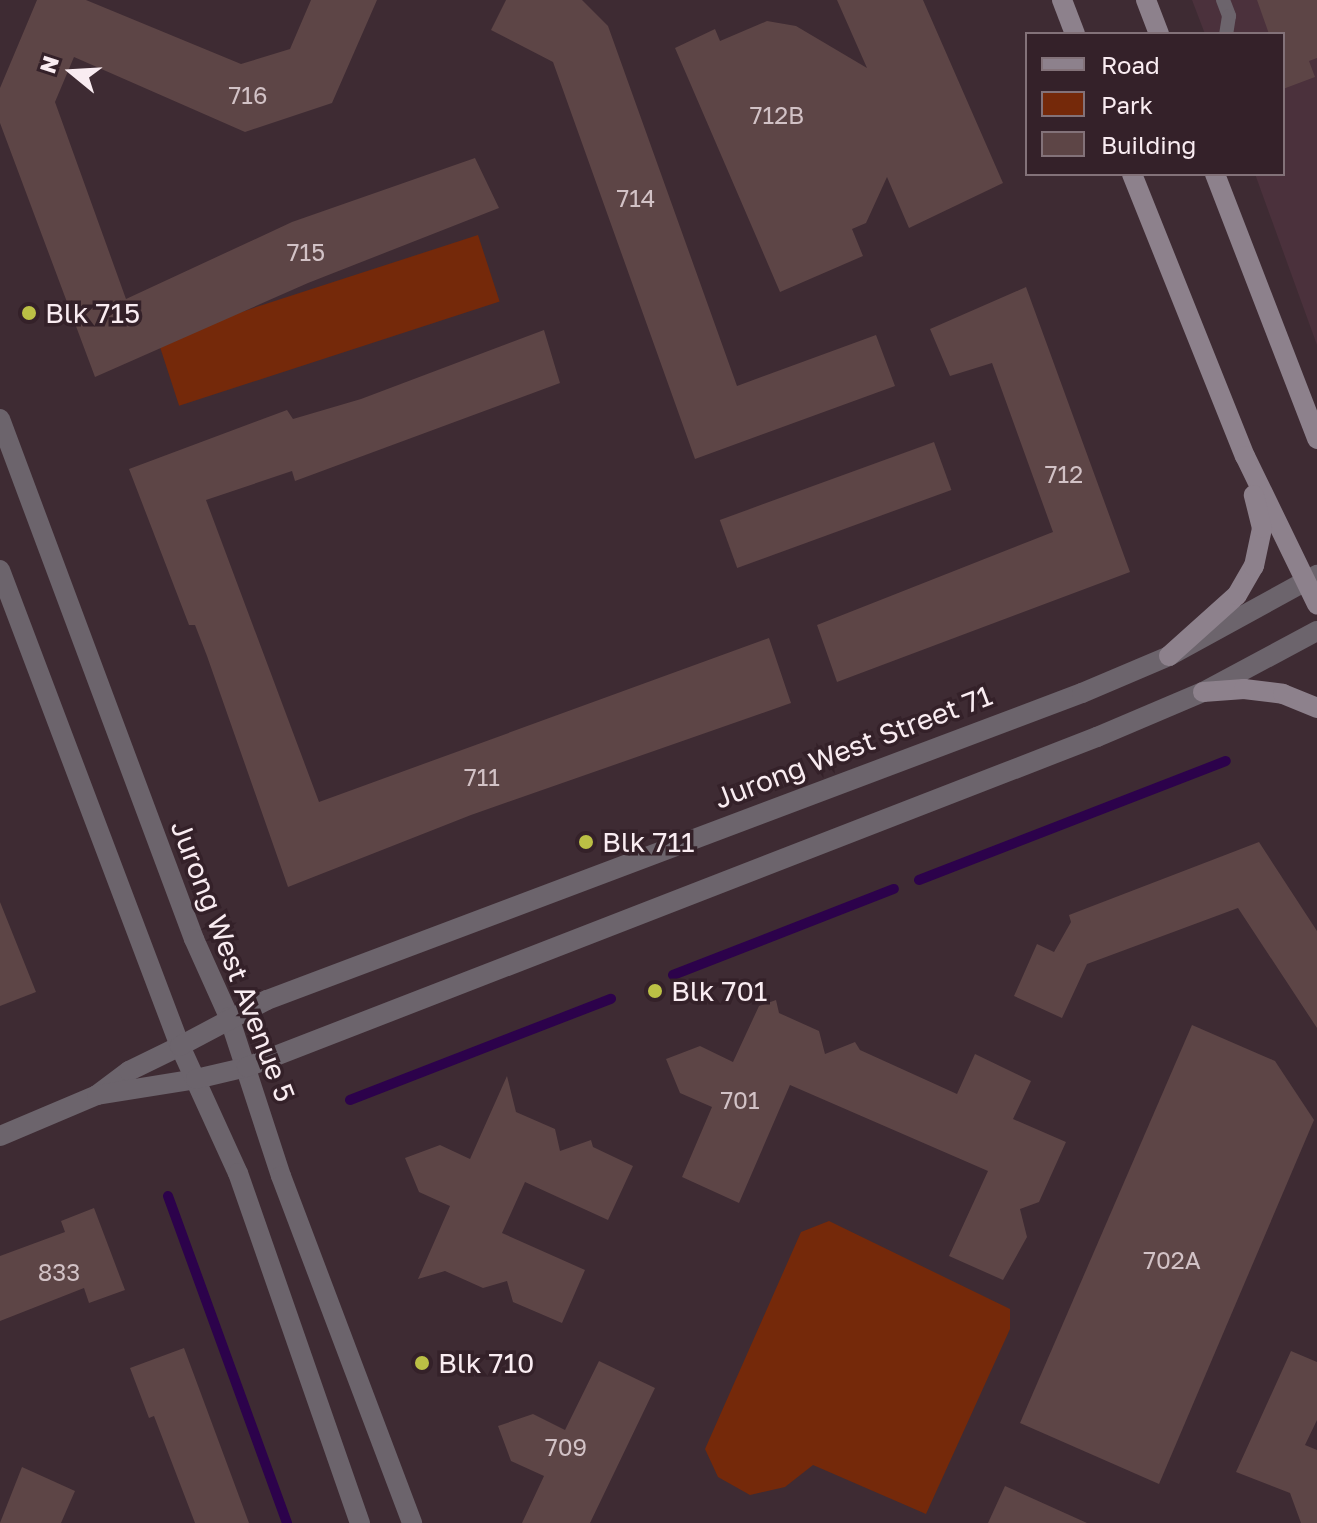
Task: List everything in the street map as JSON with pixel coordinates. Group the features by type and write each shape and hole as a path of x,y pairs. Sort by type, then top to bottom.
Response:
{"main road":[{"path":"1062,0 1074,32"},
{"path":"1146,0 1158,32"},
{"path":"1133,176 1245,456 1311,578 1317,604"},
{"path":"1216,176 1317,439"},
{"path":"1301,395 1317,410"},
{"path":"1169,656 1237,595 1254,566 1262,528 1245,456"},
{"path":"1203,692 1244,689 1283,694 1317,708"}],"street":[{"name":"Jurong West Avenue 5","path":"0,419 194,939 229,1017 281,1176 412,1523"},
{"path":"0,570 180,1046 238,1173 360,1523"},
{"name":"Jurong West Street 71","path":"97,1095 129,1071 229,1017 1169,656 1311,578"},
{"path":"0,1136 97,1095 196,1079 247,1067 1203,692 1317,631"}],"lane":[{"path":"1223,0 1229,16 1226,32"}],"shaded area":[{"path":"1192,0 1317,0 1317,345 1256,176 1285,176 1285,32 1204,32"}],"green space":[{"path":"478,235 500,302 179,406 157,339"},
{"path":"829,1221 1010,1309 1010,1329 926,1514 813,1465 785,1487 750,1495 718,1477 705,1449 801,1232"}],"building":[{"path":"37,0 86,0 241,64 290,49 311,0 377,0 332,103 245,132 74,57 55,102 126,299 292,222 475,158 499,208 308,283 95,377 0,123 0,88"},
{"path":"506,0 582,0 608,26 737,386 876,335 895,386 695,459 553,62 491,30"},
{"path":"837,0 923,0 1003,183 909,228 887,177 866,223 852,229 863,256 780,292 675,48 715,29 720,41 767,21 796,26 867,68"},
{"path":"1257,0 1317,0 1317,58 1309,61 1315,77 1285,88 1285,32 1268,32"},
{"path":"1026,287 1130,572 837,682 817,625 1053,532 992,363 950,376 930,329"},
{"path":"544,330 560,383 295,481 292,471 206,500 319,802 769,638 791,703 471,815 288,887 207,656 195,625 189,625 129,469 287,410 293,419 361,399"},
{"path":"934,442 951,490 737,568 720,520"},
{"path":"1259,842 1317,931 1317,1028 1238,908 1087,964 1062,1018 1014,996 1037,944 1054,952 1071,922 1069,915"},
{"path":"0,902 36,992 0,1006"},
{"path":"776,1000 779,1013 819,1031 825,1054 855,1042 860,1050 957,1094 975,1054 1031,1081 1013,1119 1066,1142 1039,1202 1020,1209 1027,1237 1003,1280 949,1256 988,1171 790,1085 739,1203 682,1177 712,1107 680,1093 666,1059 700,1046 733,1062 759,1006"},
{"path":"1192,1025 1275,1061 1314,1120 1159,1484 1020,1423"},
{"path":"507,1076 516,1112 555,1129 560,1151 591,1140 593,1147 633,1166 608,1220 525,1182 502,1233 585,1270 562,1323 513,1302 507,1281 483,1288 445,1271 418,1279 450,1206 419,1192 405,1158 440,1145 470,1159"},
{"path":"94,1208 125,1290 89,1303 84,1288 0,1321 0,1256 65,1232 61,1221"},
{"path":"184,1348 249,1523 195,1523 154,1416 149,1418 130,1368"},
{"path":"1291,1351 1317,1362 1317,1420 1305,1445 1317,1450 1317,1523 1301,1523 1290,1493 1236,1472"},
{"path":"599,1361 655,1388 590,1523 522,1523 544,1476 511,1461 498,1426 533,1414 565,1430"},
{"path":"22,1467 75,1491 61,1523 0,1523"},
{"path":"1005,1486 1087,1523 988,1523"}],"waterway":[{"path":"919,880 1226,761"},
{"path":"673,975 894,889"},
{"path":"350,1100 611,999"},
{"path":"168,1196 287,1523"}],"place":[{"name":"Blk 715","path":"29,313"},
{"name":"Blk 711","path":"586,842"},
{"name":"Blk 701","path":"655,991"},
{"name":"Blk 710","path":"422,1363"}]}
